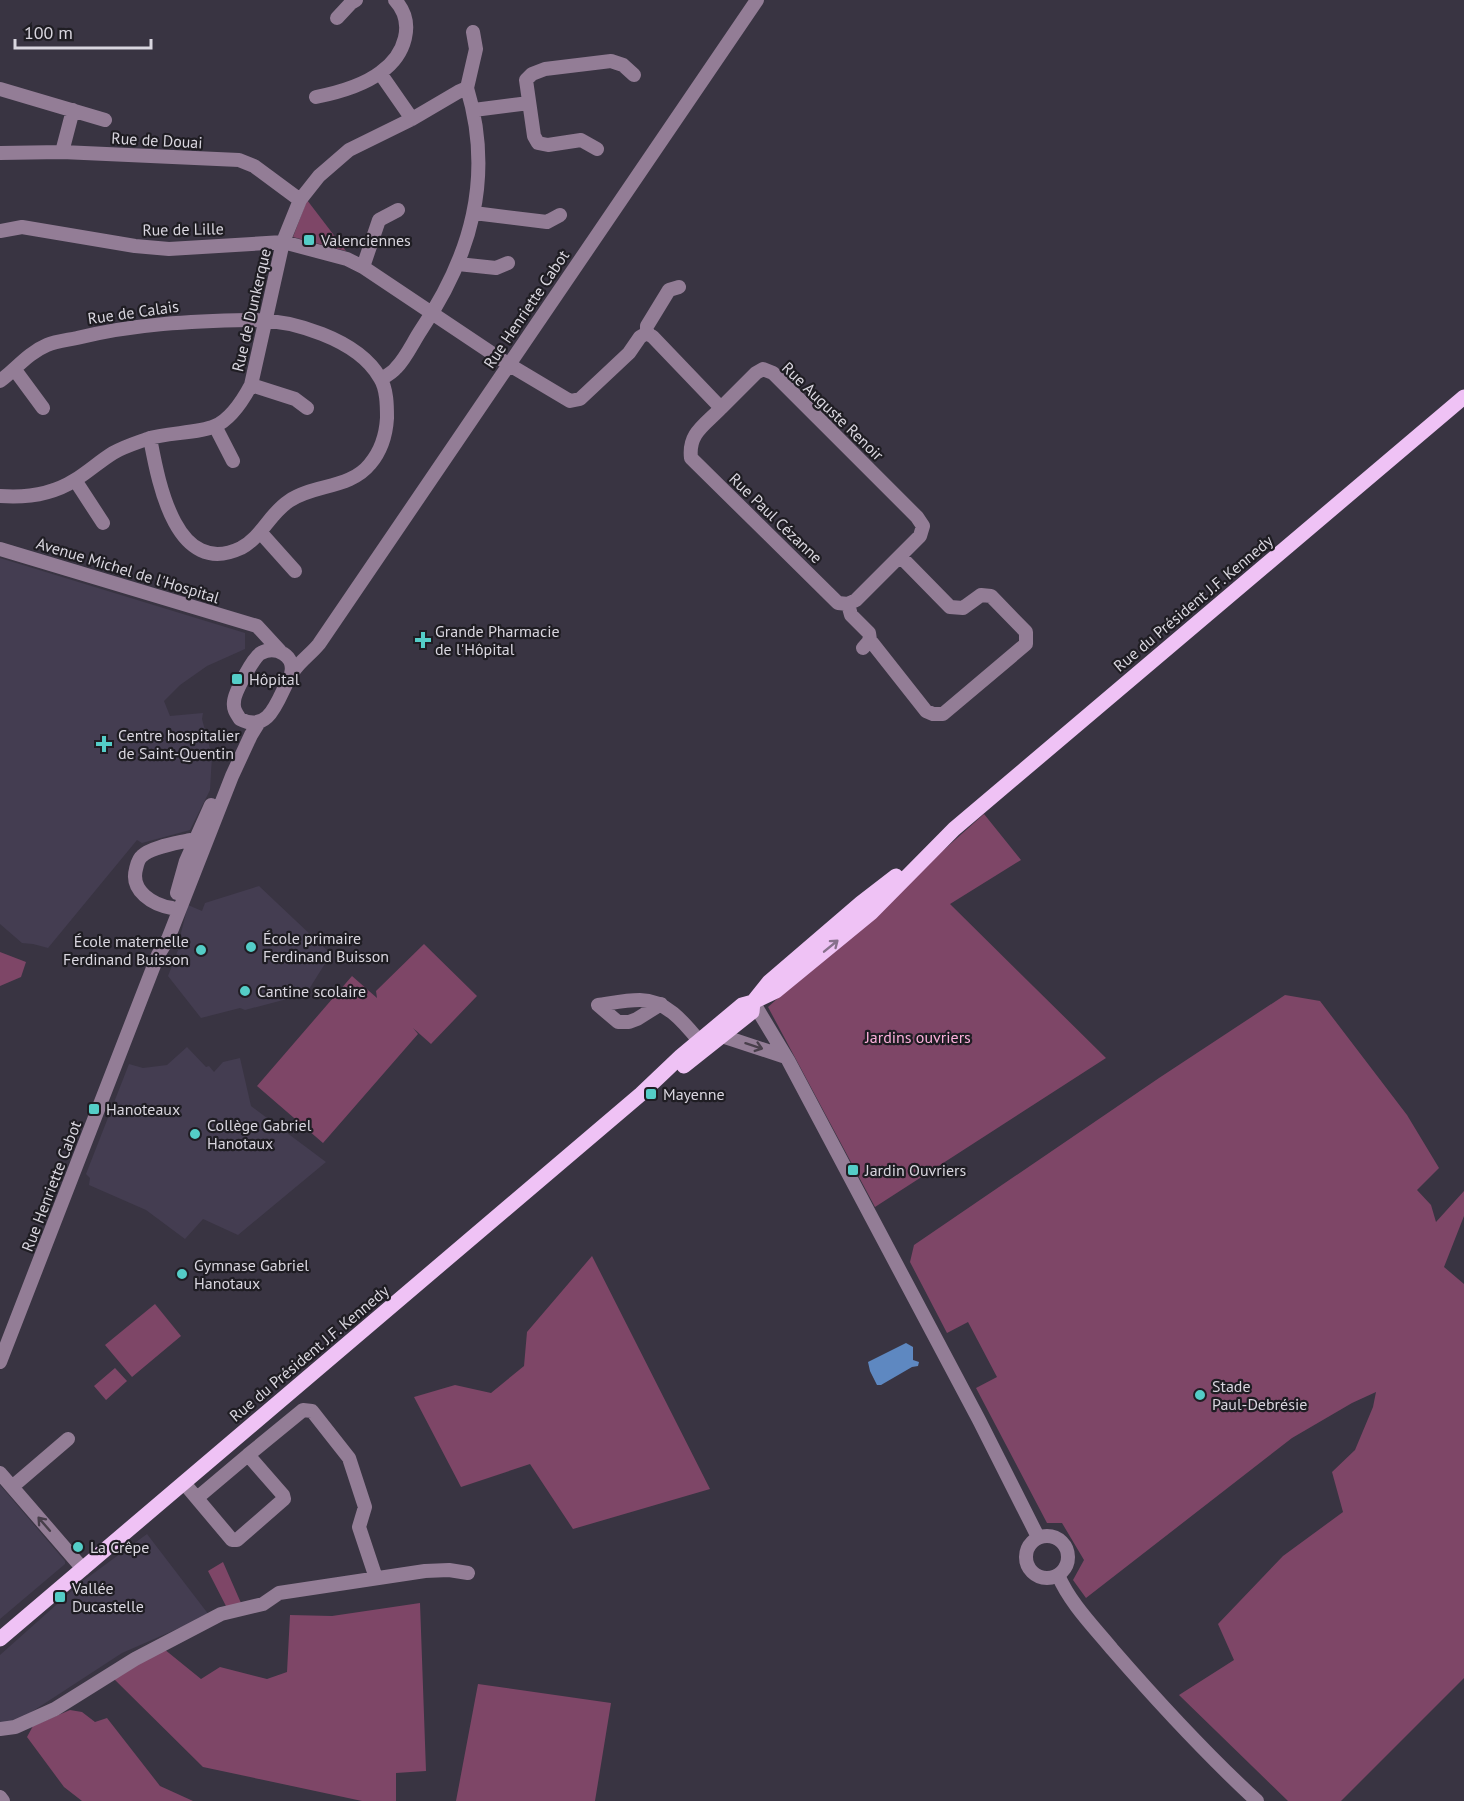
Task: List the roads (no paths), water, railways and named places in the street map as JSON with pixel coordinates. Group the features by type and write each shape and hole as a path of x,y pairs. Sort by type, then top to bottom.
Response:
{"main road":[{"name":"Rue du Président J.F. Kennedy","path":"0,1639 641,1094 702,1045 742,1005 776,991 871,913 945,837 1464,397"},
{"name":"Rue du Président J.F. Kennedy","path":"702,1045 722,1036 752,1012 753,1002"}],"street":[{"path":"337,18 356,0"},
{"path":"316,97 337,93 380,73 396,58 406,40 407,25 404,12 395,0"},
{"name":"Rue Henriette Cabot","path":"158,955 168,939 232,776 259,722 270,715 291,674 324,636 757,0"},
{"path":"150,438 159,483 174,521 187,540 199,549 212,552 229,552 241,547 261,533 267,521 288,501 296,496 341,484 358,476 370,465 380,451 387,424 386,400 381,379 396,369 448,288 467,242 474,213 478,163 474,110 467,88 476,49 473,32"},
{"path":"597,148 581,140 548,145 538,143 534,136 526,80 532,74 545,69 611,61 623,65 634,75"},
{"path":"380,73 412,119"},
{"name":"Rue de Dunkerque","path":"215,426 243,400 250,385 283,242 300,200 319,176 349,150 412,119 467,88"},
{"path":"0,89 105,120"},
{"path":"474,110 529,103"},
{"path":"62,152 73,110"},
{"name":"Rue de Douai","path":"0,153 62,152 239,160 254,166 300,200"},
{"path":"363,267 379,220 398,210"},
{"path":"474,213 546,222 560,214"},
{"name":"Rue de Lille","path":"0,231 22,227 135,246 169,249 283,242 347,260 363,267 508,364"},
{"path":"458,264 496,268 508,263"},
{"path":"647,333 647,326 669,290 679,287"},
{"name":"Rue de Calais","path":"0,381 15,370 29,355 47,345 104,331 179,321 267,319 326,334 355,351 381,379"},
{"path":"508,364 564,399 575,400 584,396 629,353 640,337 647,333"},
{"path":"647,333 722,408"},
{"name":"Rue Auguste Renoir","path":"722,408 756,373 763,369 773,373 923,526 920,536 856,600 848,604"},
{"path":"15,370 43,408"},
{"name":"Rue de Dunkerque","path":"250,385 295,399 307,408"},
{"name":"Rue Paul Cézanne","path":"722,408 694,436 690,445 691,459 838,603 848,604"},
{"path":"0,496 40,494 75,480 114,452 150,438 215,426 233,461"},
{"path":"75,480 103,523"},
{"path":"261,533 295,571"},
{"name":"Avenue Michel de l'Hospital","path":"0,549 247,622 257,626 281,652"},
{"path":"848,604 852,615 868,633 866,644 926,711 933,714 943,714 1026,644 1026,632 991,596 981,595 963,608 950,607 900,556"},
{"path":"247,622 257,641 256,656"},
{"name":"Rue Henriette Cabot","path":"0,1362 158,955 162,935 186,861 239,741 242,731 240,719 234,707 235,697 256,656 266,651 306,649 324,636"},
{"path":"281,652 292,663 291,674"},
{"path":"240,719 250,723 259,722"},
{"path":"172,908 158,905 142,895 134,876 141,857 149,851 190,840 199,843 186,878 186,892"},
{"path":"753,1002 786,1057 979,1420 1038,1537"},
{"path":"661,1004 668,1008 702,1045"},
{"path":"722,1036 786,1057"},
{"path":"197,1498 303,1410 312,1411 349,1458 365,1507 359,1527 376,1578"},
{"path":"12,1487 68,1439"},
{"path":"184,1483 232,1540 237,1540 284,1499 249,1455"},
{"path":"0,1473 83,1569"},
{"path":"1050,1536 1062,1542 1066,1547 1068,1560 1063,1571 1051,1578 1037,1576 1028,1567 1025,1553 1038,1537 1050,1536"},
{"path":"0,1729 15,1727 55,1709 106,1676 221,1614 263,1604 279,1593 376,1578 449,1570 468,1573"},
{"path":"1058,1575 1063,1588 1081,1611 1159,1704 1214,1761 1257,1801"},
{"path":"0,1797 3,1801"}],"water":[{"path":"906,1343 913,1347 913,1360 919,1362 918,1366 877,1385 868,1362"}],"place":[{"name":"Valenciennes","path":"309,240"},
{"name":"Grande Pharmacie de l'Hôpital","path":"423,640"},
{"name":"Hôpital","path":"237,679"},
{"name":"Centre hospitalier de Saint-Quentin","path":"104,744"},
{"name":"École primaire Ferdinand Buisson","path":"251,947"},
{"name":"École maternelle Ferdinand Buisson","path":"201,950"},
{"name":"Cantine scolaire","path":"245,991"},
{"name":"Mayenne","path":"651,1094"},
{"name":"Hanoteaux","path":"94,1109"},
{"name":"Collège Gabriel Hanotaux","path":"195,1134"},
{"name":"Jardin Ouvriers","path":"853,1170"},
{"name":"Gymnase Gabriel Hanotaux","path":"182,1274"},
{"name":"Stade Paul-Debrésie","path":"1200,1395"},
{"name":"La Crêpe","path":"78,1547"},
{"name":"Vallée Ducastelle","path":"60,1597"}],"park label":[{"name":"Jardins ouvriers","path":"918,1037"}]}
